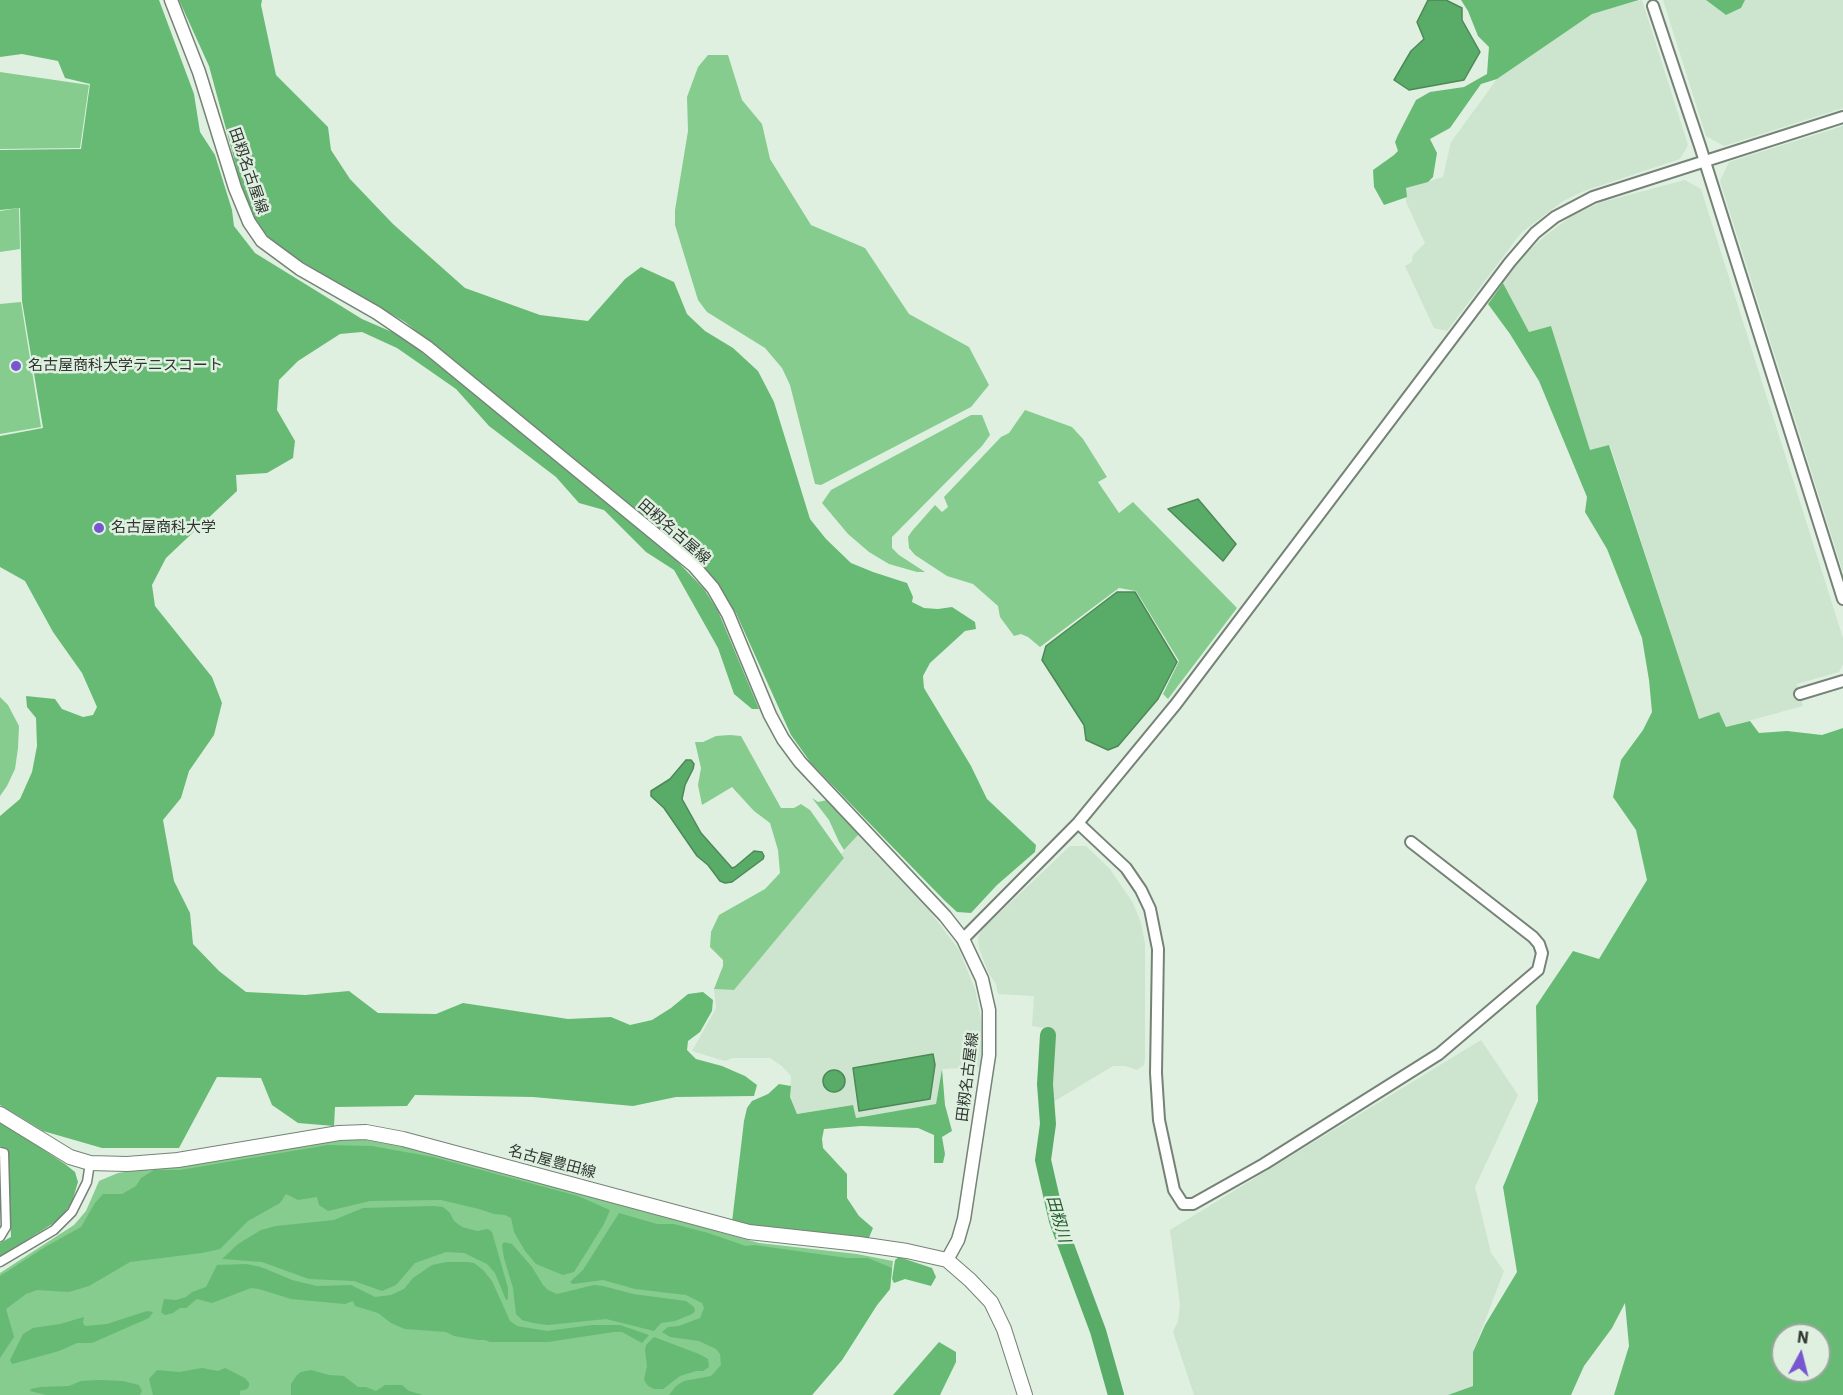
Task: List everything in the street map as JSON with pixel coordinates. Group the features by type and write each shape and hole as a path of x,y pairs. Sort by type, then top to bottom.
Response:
{"main road":[{"name":"田籾名古屋線","path":"171,0 199,72 235,188 249,222 262,241 300,268 376,313 427,347 694,566 713,588 728,614 770,715 783,739 800,762 945,916 963,939 982,979 989,1010 988,1055 964,1219 958,1240 947,1260"},
{"name":"名古屋豊田線","path":"0,1114 70,1157 90,1163 127,1164 178,1160 339,1133 366,1132 404,1139 750,1232 859,1244 947,1260 991,1302 1004,1329 1025,1395"}],"street":[{"path":"1653,6 1843,599"},
{"path":"963,939 1078,823 1176,704 1503,270 1535,233 1555,217 1593,197 1843,117"},
{"path":"1800,694 1843,681"},
{"path":"1078,823 1126,868 1141,890 1150,909 1158,949 1156,1073 1159,1120 1174,1190 1183,1204 1193,1204 1264,1164 1439,1054 1538,970 1542,954 1539,944 1533,937 1412,842"},
{"path":"0,1152 4,1153 6,1227 0,1238"},
{"path":"0,1262 54,1230 72,1212 87,1182 90,1163"}],"shaded area":[{"name":"名古屋商科大学","path":"0,0 159,0 194,94 200,132 215,155 232,210 234,226 255,253 362,319 399,335 444,369 675,559 704,589 718,611 759,709 752,709 734,694 718,648 674,570 646,552 604,510 579,503 556,477 489,426 456,389 397,348 362,332 340,334 298,361 279,380 277,410 295,441 293,458 267,473 236,475 237,491 166,558 152,585 155,606 212,677 222,703 214,735 189,771 181,798 163,820 174,881 190,913 193,944 219,971 246,992 305,995 349,991 378,1013 436,1014 463,1003 568,1019 611,1017 630,1025 652,1020 688,994 703,992 713,1000 712,1011 700,1032 688,1041 687,1050 696,1059 722,1066 745,1076 757,1085 754,1096 676,1097 633,1106 533,1097 415,1095 407,1106 335,1107 334,1126 298,1123 272,1105 261,1078 217,1077 179,1148 102,1148 43,1131 0,1105 0,816 20,799 32,772 37,746 36,718 27,707 26,696 55,699 62,709 83,717 93,715 97,707 82,673 53,632 25,581 0,567 0,436 43,428 22,301 20,208 0,210 0,150 81,149 90,84 65,78 58,61 22,54 0,57"},
{"path":"179,0 262,0 261,5 276,75 328,127 331,150 350,179 393,224 465,288 540,315 588,321 625,279 641,267 674,282 687,314 705,331 733,348 758,371 774,402 810,519 826,539 851,563 907,583 913,597 912,602 924,608 952,607 975,622 976,629 965,631 930,663 923,676 924,688 971,766 987,799 1036,845 1035,852 997,885 971,913 957,912 944,900 811,763 791,735 736,613 710,577 678,545 405,322 292,256 276,245 265,233 249,209 209,66"},
{"path":"1428,0 1446,0 1462,8 1462,20 1480,52 1464,80 1409,90 1394,80 1411,51 1424,39 1417,22"},
{"path":"1461,0 1639,0 1592,14 1497,79 1481,84 1450,128 1430,139 1437,153 1433,177 1428,182 1406,188 1407,197 1384,205 1374,187 1373,170 1398,151 1395,142 1416,100 1430,92 1464,87 1487,74 1489,47 1478,36"},
{"path":"1642,0 1688,145 1680,159 1584,191 1563,201 1521,233 1447,331 1434,328 1405,266 1412,262 1413,255 1425,243 1406,202 1406,188 1443,177 1451,142 1497,79 1592,13"},
{"path":"1663,0 1706,0 1726,15 1741,8 1745,0 1843,0 1843,108 1724,146 1706,136"},
{"path":"1706,0 1745,0 1741,8 1726,15"},
{"path":"708,55 728,55 742,100 762,124 770,159 811,225 865,248 909,314 969,347 989,385 971,407 821,485 815,484 790,385 782,368 765,348 707,312 698,300 675,225 675,210 688,131 687,97 698,67"},
{"path":"0,72 89,85 80,148 0,149"},
{"path":"1843,126 1843,572 1720,181 1729,162"},
{"path":"1685,180 1701,189 1843,638 1843,664 1839,672 1797,684 1803,706 1726,727 1699,720 1610,445 1590,451 1551,326 1529,332 1503,283 1521,258 1573,215 1602,202"},
{"path":"19,208 20,249 0,252 0,211"},
{"path":"1503,283 1529,332 1551,326 1590,450 1609,445 1699,719 1719,712 1726,727 1750,721 1759,733 1787,731 1822,735 1843,728 1843,1395 1614,1395 1629,1346 1625,1303 1612,1328 1584,1366 1571,1395 1448,1395 1473,1386 1473,1352 1485,1325 1517,1272 1503,1187 1538,1101 1536,1006 1573,951 1599,959 1647,880 1636,830 1613,797 1621,760 1643,730 1652,712 1642,638 1607,549 1585,512 1587,497 1539,381 1488,304"},
{"name":"名古屋商科大学テニスコート","path":"21,302 41,427 0,434 0,304"},
{"path":"1025,410 1072,427 1083,439 1107,477 1098,482 1119,513 1133,502 1237,608 1168,699 1163,694 1179,661 1136,591 1119,588 1040,647 1021,634 1014,636 1000,617 998,606 973,584 947,576 915,555 909,548 908,537 912,531 935,505 942,512 948,507 944,497 1001,437 1009,433"},
{"path":"971,415 982,415 990,435 982,446 892,537 892,548 925,572 889,564 869,552 848,534 822,503 831,490"},
{"path":"1198,499 1236,544 1223,561 1168,509"},
{"path":"1117,592 1135,592 1177,662 1158,699 1118,746 1108,750 1086,740 1084,725 1042,660 1046,646"},
{"path":"0,697 8,705 19,726 15,769 0,796"},
{"path":"730,735 741,736 781,808 794,808 801,804 810,810 844,858 734,990 714,989 723,960 710,947 711,932 719,915 765,889 780,873 778,850 770,823 754,811 732,787 702,805 698,785 701,768 695,742"},
{"path":"686,760 691,760 694,764 682,799 701,833 732,868 754,851 762,852 764,856 732,882 720,881 708,865 697,856 664,808 651,796 651,791 670,779"},
{"path":"812,798 818,802 827,800 859,834 844,850 829,820"},
{"path":"859,834 923,902 959,950 975,989 981,1019 983,1051 981,1067 942,1069 936,1104 855,1118 852,1105 797,1114 790,1097 791,1076 770,1058 733,1058 725,1061 692,1051 716,1008 714,989 734,990 844,858 841,854"},
{"path":"1070,846 1086,846 1110,869 1133,903 1141,923 1145,944 1145,1059 1144,1065 1137,1070 1125,1066 1113,1066 1053,1102 1054,1030 1032,1026 1034,996 998,994 996,984 988,972 979,948 978,937 982,930"},
{"path":"1481,1040 1518,1095 1475,1187 1491,1253 1504,1271 1473,1352 1473,1386 1448,1395 1194,1395 1173,1332 1178,1321 1180,1304 1170,1230"},
{"path":"933,1054 935,1065 930,1099 859,1111 853,1068"},
{"path":"942,1069 945,1105 952,1131 942,1137 945,1154 943,1163 934,1163 934,1135 918,1128 861,1126 824,1129 823,1148 847,1174 847,1198 859,1216 873,1228 868,1240 763,1228 732,1222 744,1121 747,1108 752,1101 768,1094 779,1084 791,1086 790,1097 797,1114 853,1105 856,1118 936,1104"},
{"path":"834,1070 842,1073 845,1081 842,1089 834,1092 826,1089 823,1081 826,1073"},
{"path":"0,1121 65,1164 75,1172 78,1182 72,1202 60,1219 0,1257 0,1243 11,1237 8,1157 0,1146"},
{"path":"359,1139 401,1144 759,1243 857,1254 893,1261 890,1289 877,1305 842,1360 812,1395 0,1395 0,1273 74,1225 86,1211 99,1181 118,1173 306,1143"},
{"path":"328,1145 372,1146 433,1157 578,1196 610,1210 604,1224 574,1272 563,1275 536,1264 514,1232 511,1218 505,1215 441,1200 370,1201 328,1211 319,1205 317,1197 298,1200 286,1194 280,1203 248,1221 220,1249 130,1262 89,1286 69,1292 37,1290 26,1294 6,1309 14,1337 0,1358 0,1276 81,1227 103,1194 122,1194 136,1186 141,1178 154,1170 180,1170"},
{"path":"443,1207 462,1227 477,1231 488,1229 492,1232 508,1288 508,1299 506,1300 495,1273 487,1264 464,1253 446,1252 415,1263 396,1285 382,1291 354,1281 309,1279 262,1262 222,1259 238,1244 261,1230 276,1226 334,1220 363,1208"},
{"path":"619,1213 657,1224 674,1224 746,1246 754,1245 847,1258 868,1258 892,1268 890,1289 877,1305 842,1360 812,1395 669,1395 676,1386 684,1381 711,1376 721,1365 720,1354 716,1349 699,1341 670,1337 662,1332 668,1327 679,1326 700,1318 704,1308 702,1303 686,1295 635,1289 603,1280 573,1284 570,1282 583,1270"},
{"path":"504,1242 512,1244 532,1267 543,1285 557,1294 594,1285 603,1286 633,1294 686,1301 694,1307 695,1311 675,1321 661,1323 654,1331 606,1319 548,1325 522,1320 516,1314 513,1288 504,1258 502,1245"},
{"path":"899,1257 932,1268 936,1277 931,1286 905,1279 894,1283 892,1279 895,1260"},
{"path":"447,1262 474,1263 483,1270 492,1281 510,1321 517,1326 547,1331 592,1325 620,1325 649,1335 642,1343 622,1332 548,1342 490,1342 454,1336 446,1332 405,1329 391,1323 378,1313 355,1306 353,1301 345,1304 291,1299 251,1288 212,1303 197,1299 186,1308 180,1308 173,1313 165,1315 161,1312 164,1299 176,1300 206,1287 217,1265 246,1264 261,1267 292,1280 317,1286 351,1285 375,1297 391,1295 404,1289 413,1278 432,1265"},
{"path":"147,1311 153,1312 149,1318 92,1343 77,1343 59,1351 12,1364 10,1360 23,1334 33,1328 84,1317 85,1326 107,1324"},
{"path":"654,1337 699,1354 708,1359 709,1367 703,1371 680,1376 663,1389 648,1386 644,1380 647,1366 645,1350 646,1345"},
{"path":"939,1342 956,1352 956,1362 940,1395 893,1395"},
{"path":"202,1368 218,1371 225,1368 245,1378 249,1386 240,1391 240,1395 153,1395 149,1379 157,1370 179,1372"},
{"path":"311,1370 344,1376 358,1387 376,1391 385,1385 402,1385 409,1391 423,1395 291,1395 291,1384 297,1375"},
{"path":"81,1381 123,1381 139,1385 142,1391 140,1395 46,1395 30,1391 40,1387 69,1386"}],"waterway":[{"name":"田籾川","path":"1048,1035 1045,1084 1048,1124 1043,1160 1057,1221 1098,1331 1116,1395"}],"place":[{"name":"名古屋商科大学テニスコート","path":"16,366"},
{"name":"名古屋商科大学","path":"99,528"}]}
